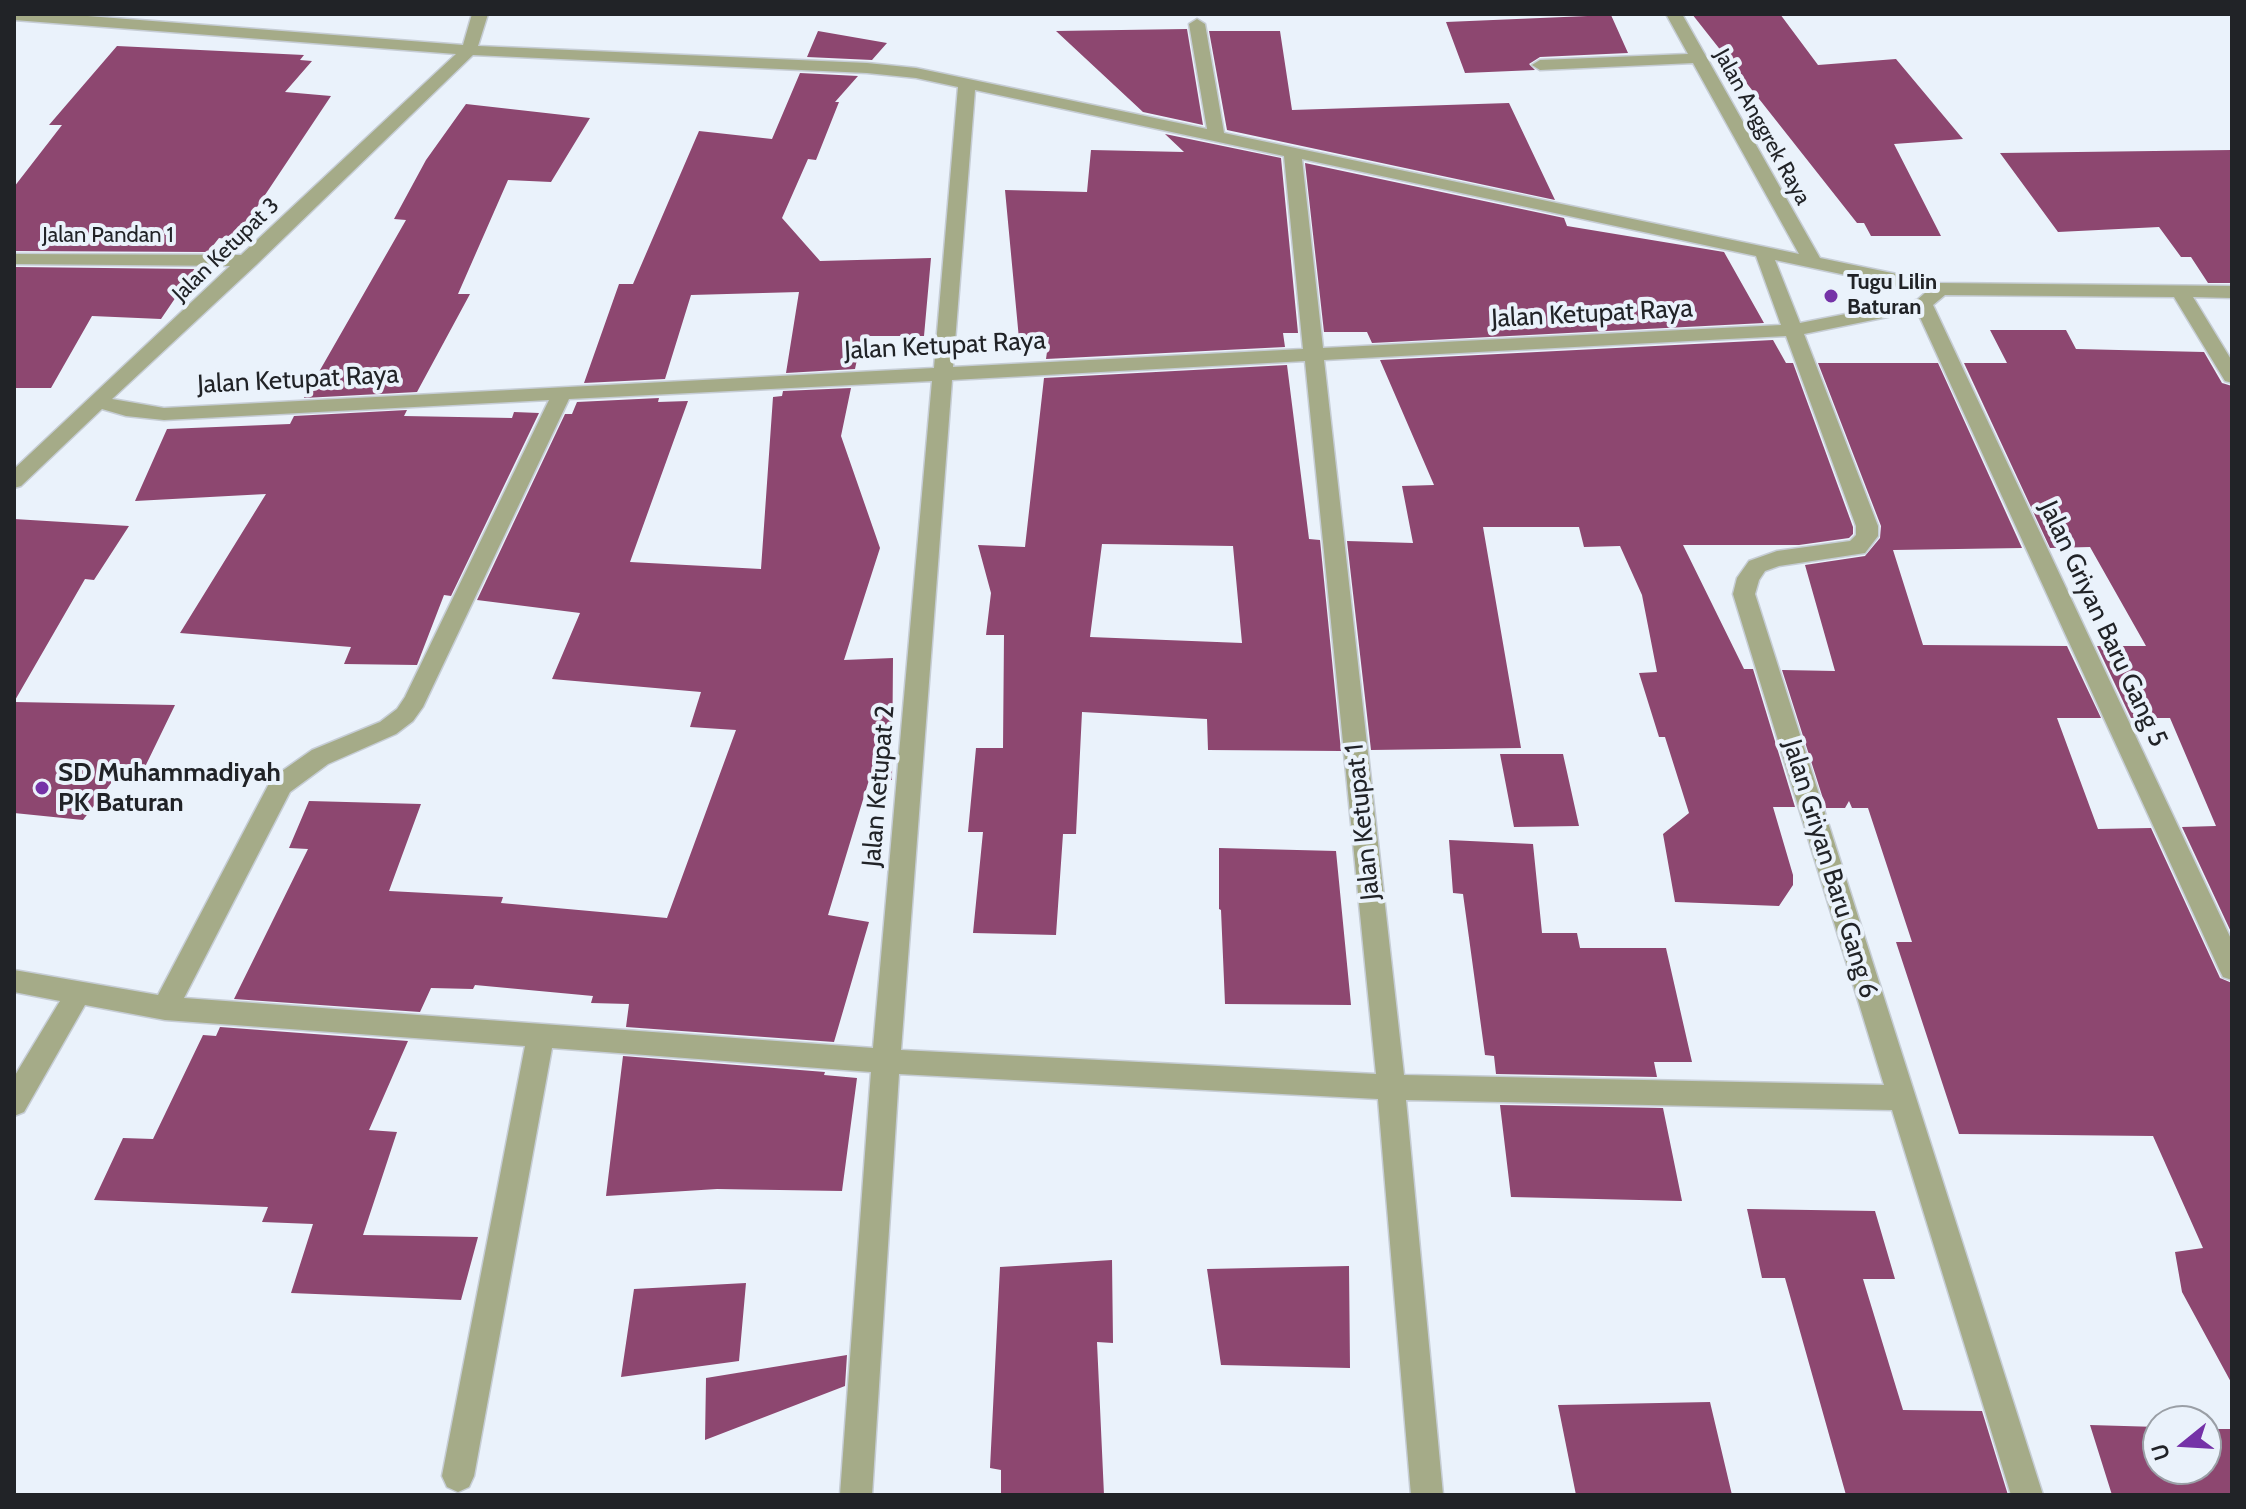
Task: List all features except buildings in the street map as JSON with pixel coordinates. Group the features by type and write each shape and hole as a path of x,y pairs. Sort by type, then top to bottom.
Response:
{"street":[{"path":"469,50 480,14"},
{"name":"Jalan Anggrek Raya","path":"1674,14 1812,261"},
{"path":"14,15 469,50 867,68 967,82 1812,261 1931,296 2232,292"},
{"path":"1197,24 1216,135"},
{"name":"Jalan Ketupat 3","path":"14,481 250,261 469,50"},
{"path":"1540,65 1699,58"},
{"name":"Jalan Ketupat 2","path":"856,1495 886,1061 967,82"},
{"name":"Jalan Ketupat 1","path":"1292,150 1391,1087 1427,1495"},
{"path":"1763,251 1794,330"},
{"name":"Jalan Pandan 1","path":"14,259 250,261"},
{"path":"2180,292 2232,377"},
{"name":"Jalan Ketupat Raya","path":"100,402 126,410 164,414 1794,330 1931,296"},
{"name":"Jalan Griyan Baru Gang 5","path":"1931,296 2232,969"},
{"name":"Jalan Griyan Baru Gang 6","path":"1794,330 1867,526 1867,536 1857,548 1777,559 1757,566 1748,578 1744,594 2027,1495"},
{"path":"165,1008 281,785 320,757 388,728 405,715 415,701 563,392"},
{"path":"14,981 165,1008 886,1061 1391,1087 1901,1098"},
{"path":"14,1103 79,992"},
{"path":"458,1476 541,1035"}],"place":[{"name":"Tugu Lilin Baturan","path":"1831,296"},
{"name":"SD Muhammadiyah PK Baturan","path":"42,788"}]}
